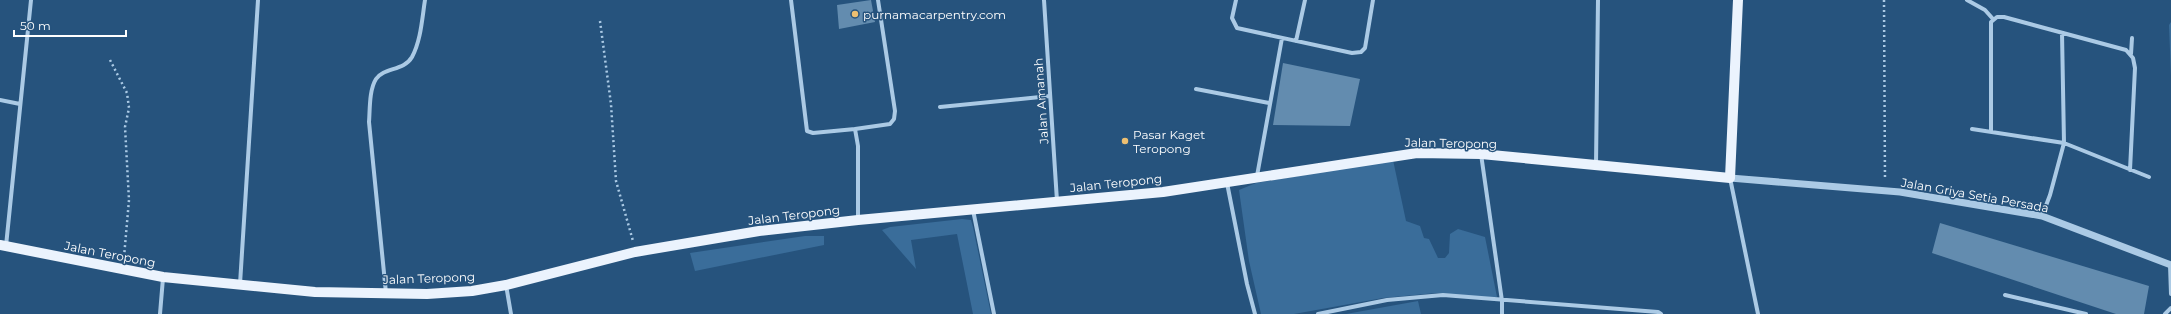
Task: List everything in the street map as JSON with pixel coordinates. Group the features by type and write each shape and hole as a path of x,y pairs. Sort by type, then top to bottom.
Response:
{"main road":[{"path":"1730,178 1738,0"},
{"name":"Jalan Teropong","path":"3,246 163,277 315,292 427,294 472,291 506,285 635,252 759,231 858,220 1164,192 1258,176 1417,153 1481,154 1730,178"}],"street":[{"path":"3,246 21,108 20,104 31,0"},
{"path":"240,284 258,0"},
{"path":"386,293 369,122 371,98 375,80 382,74 407,63 412,57 420,34 425,0"},
{"path":"791,0 807,131 813,133 890,124 894,119 895,112 878,0"},
{"name":"Jalan Amanah","path":"1044,0 1057,202"},
{"path":"1236,0 1232,18 1236,28 1352,53 1361,52 1365,48 1373,0"},
{"path":"1296,41 1305,0"},
{"path":"1596,166 1598,0"},
{"path":"1967,0 1985,10 1993,19"},
{"path":"1993,19 2004,17 2062,34 2126,50 2130,54"},
{"path":"1991,131 1991,22 1993,19"},
{"path":"2042,216 2050,195 2064,144 2062,34"},
{"path":"1258,176 1269,103 1282,38"},
{"path":"2130,170 2135,68 2130,54 2132,38"},
{"path":"1196,89 1269,103"},
{"path":"940,107 1050,96"},
{"path":"0,100 20,104"},
{"path":"855,129 858,146 858,220"},
{"path":"1972,129 2064,144 2149,177"},
{"path":"1481,154 1502,301 1502,314"},
{"path":"1730,178 1758,314"},
{"name":"Jalan Griya Setia Persada","path":"1730,178 1885,191 1955,200 2042,216 2171,265"},
{"path":"1227,182 1247,284 1255,314"},
{"path":"972,210 994,314"},
{"path":"2171,265 2171,294"},
{"path":"160,314 163,277"},
{"path":"506,285 511,314"},
{"path":"1318,314 1387,300 1443,295 1502,301 1658,312 1661,314"},
{"path":"2005,295 2086,314"},
{"path":"2165,314 2171,308"}],"path":[{"path":"1884,0 1885,191"},
{"path":"600,21 611,104 616,181 635,252"},
{"path":"110,60 128,93 129,108 126,126 129,200 123,270"}],"shaded area":[{"path":"2171,22 2171,76 2169,25"},
{"path":"1393,160 1406,221 1420,226 1424,238 1429,239 1438,258 1445,258 1449,253 1450,234 1458,229 1485,237 1497,297 1488,298 1436,293 1383,298 1294,314 1261,314 1249,261 1239,190 1256,183"},
{"path":"962,219 971,220 991,314 973,314 957,234 911,240 916,269 882,230 890,227"},
{"path":"805,236 824,236 824,245 695,271 690,253"},
{"path":"1418,301 1421,314 1346,314"}],"building":[{"name":"purnamacarpentry.com","path":"871,0 875,22 839,29 837,5"},
{"path":"1283,63 1360,79 1350,126 1273,125"},
{"path":"1940,223 2149,286 2144,314 2116,314 1932,253"}],"place":[{"name":"purnamacarpentry.com","path":"855,14"},
{"name":"Pasar Kaget Teropong","path":"1125,141"}]}
